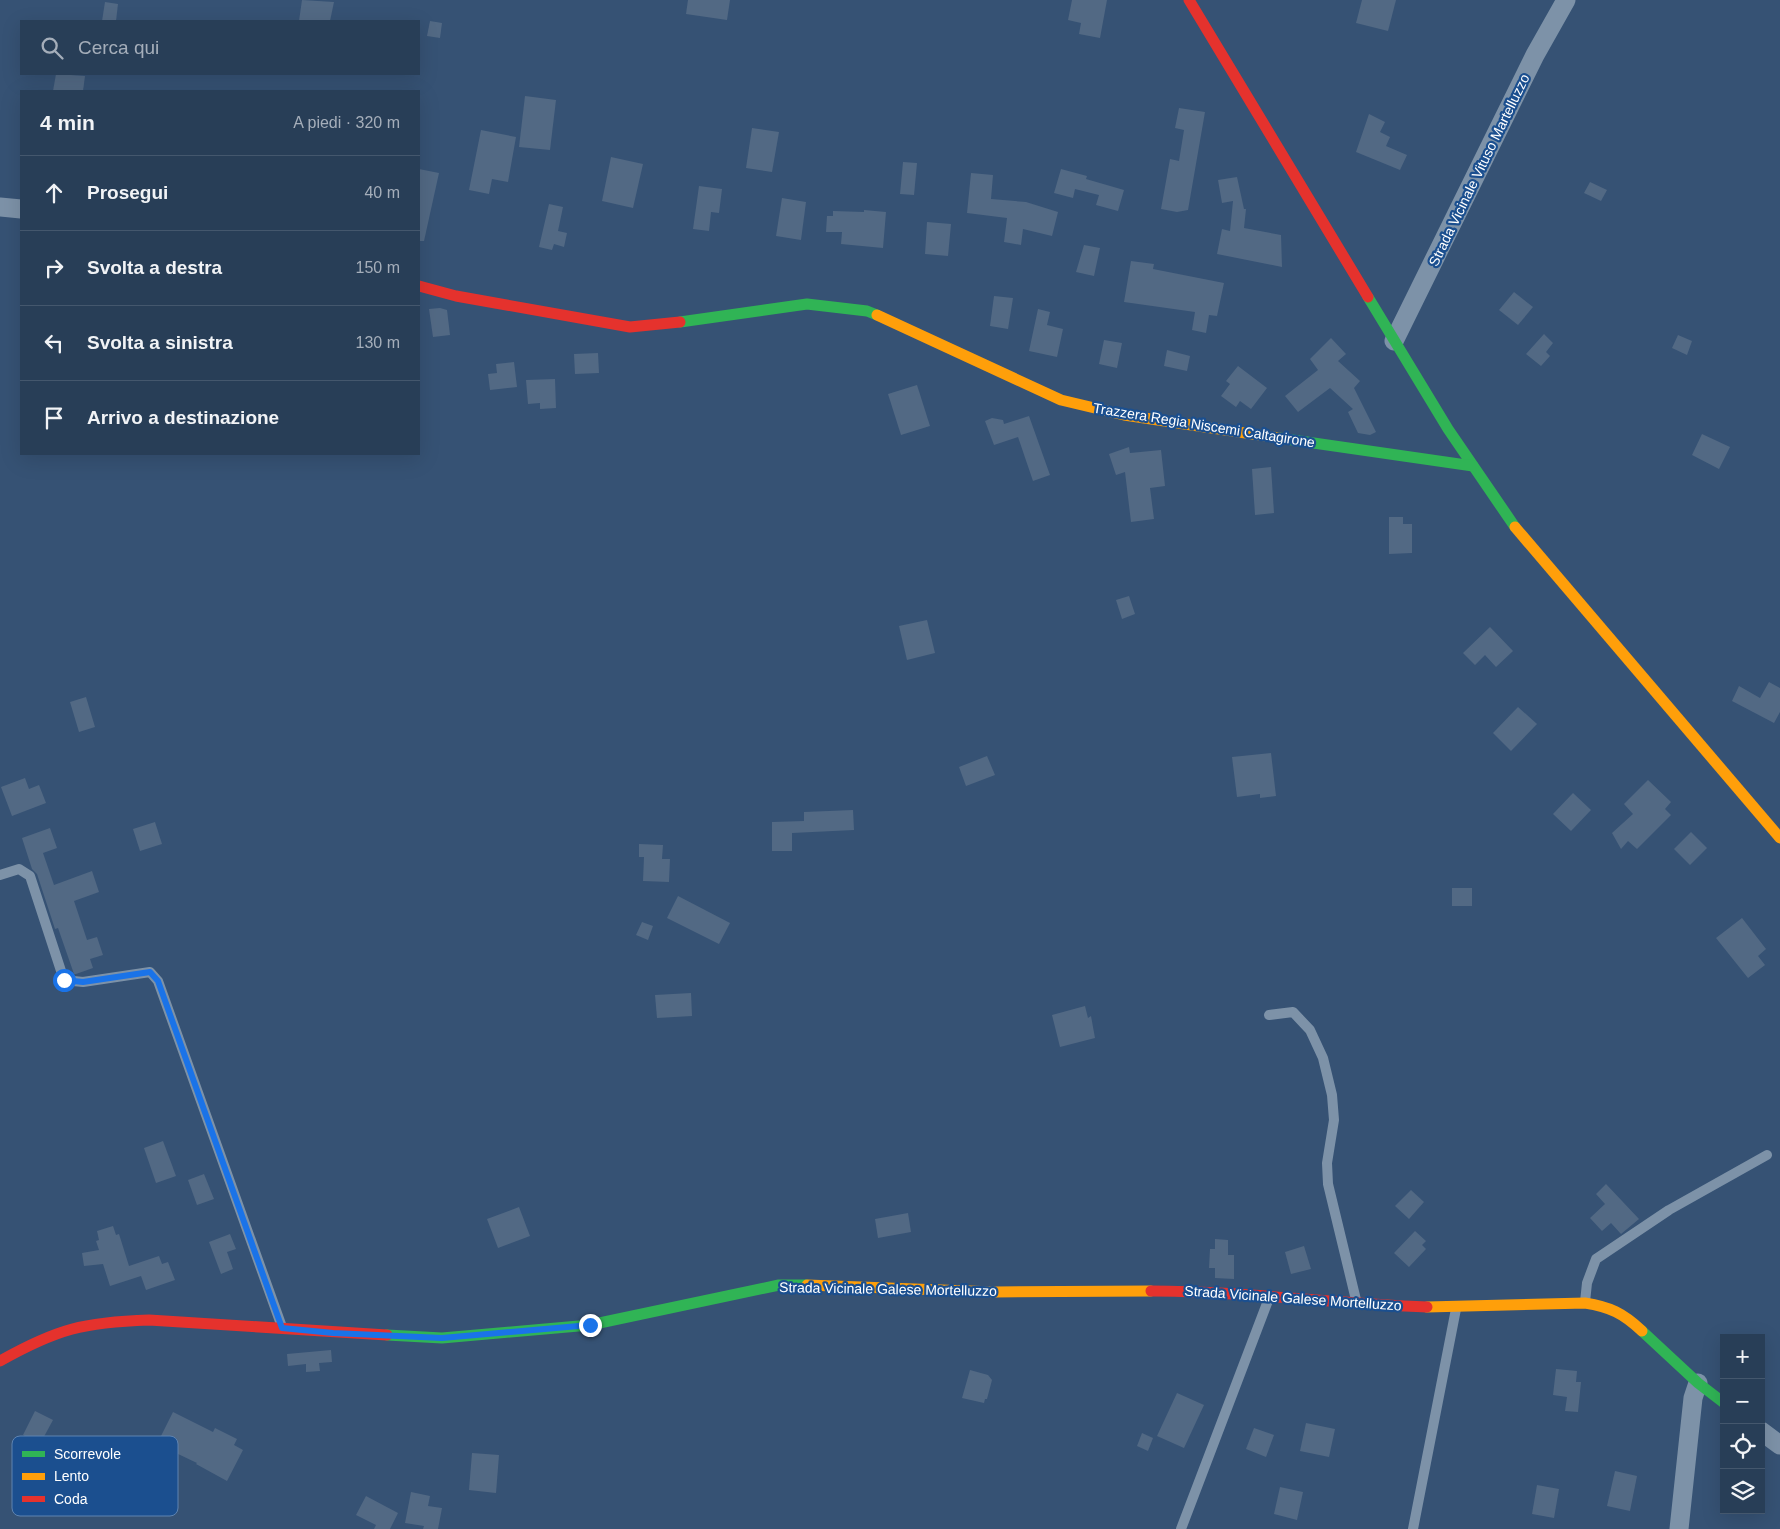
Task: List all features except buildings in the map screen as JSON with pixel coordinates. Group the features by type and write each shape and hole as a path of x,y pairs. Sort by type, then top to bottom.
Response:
{"street":[{"path":"1189,0 1394,341 1507,518 1780,838"},
{"name":"Strada Vicinale Vituso Martelluzzo","path":"1394,341 1535,55 1566,0"},
{"path":"0,207 20,209"},
{"name":"Trazzera Regia Niscemi Caltagirone","path":"420,286 456,296 630,327 691,321 807,304 867,311 1061,400 1124,416 1473,466"},
{"name":"Strada Vicinale Galese Mortelluzzo","path":"0,1362 32,1342 71,1328 100,1322 149,1320 333,1333 442,1338 590,1325 779,1285 834,1285 1003,1292 1187,1291 1357,1305 1456,1308 1585,1303 1602,1306 1624,1315 1698,1383 1720,1400"},
{"path":"1679,1529 1694,1398 1698,1383"},
{"path":"1765,1434 1780,1445"}],"lane":[{"path":"0,875 19,870 30,876 64,980 83,982 150,972 158,981 282,1328"},
{"path":"1269,1015 1293,1012 1310,1030 1323,1058 1332,1095 1334,1120 1327,1163 1328,1184 1357,1305"},
{"path":"1585,1303 1588,1283 1596,1259 1669,1210 1767,1155"},
{"path":"1181,1529 1269,1297"},
{"path":"1413,1529 1456,1308"}],"traffic: fast":[{"path":"1368,297 1448,429 1515,527"},
{"path":"680,322 807,304 867,311 877,315"},
{"path":"1279,438 1473,466"},
{"path":"387,1335 442,1338 590,1325 779,1285 807,1285"},
{"path":"1642,1331 1698,1383 1720,1400"}],"traffic: slow":[{"path":"877,315 1061,400 1124,415 1279,438"},
{"path":"1515,527 1780,838"},
{"path":"807,1285 995,1292 1151,1291"},
{"path":"1427,1307 1585,1303 1616,1312 1642,1331"}],"traffic: jam":[{"path":"1189,0 1368,297"},
{"path":"420,286 456,296 630,327 680,322"},
{"path":"1151,1291 1220,1293 1427,1307"},
{"path":"0,1361 55,1334 88,1325 126,1321 149,1320 387,1335"}],"route":[{"path":"64,980 83,982 150,972 158,981 282,1328 333,1333 442,1338 590,1325"}]}
